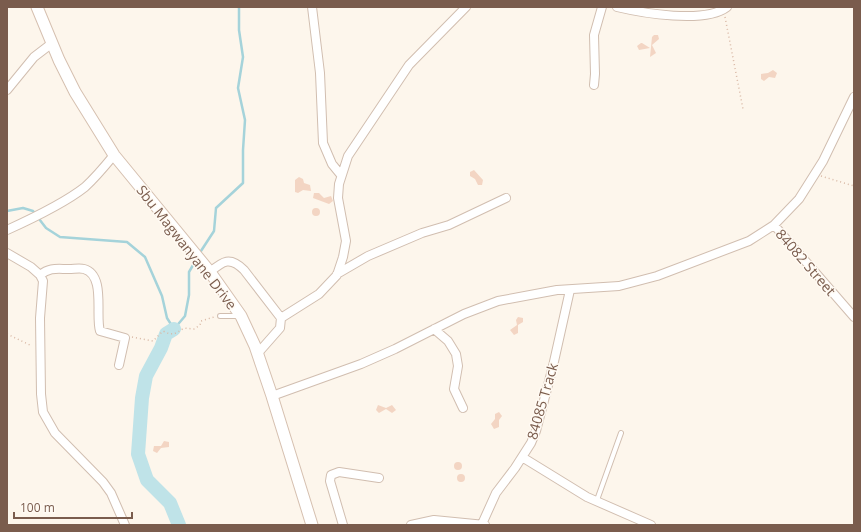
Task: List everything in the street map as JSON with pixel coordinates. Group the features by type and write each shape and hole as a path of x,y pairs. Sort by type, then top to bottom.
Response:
{"main road":[{"name":"Sbu Magwanyane Drive","path":"37,7 51,44 75,92 114,155 208,270 241,316 258,353 312,525"}],"street":[{"path":"312,7 320,79 323,144 332,164 341,174"},
{"path":"337,275 346,241 338,198 341,174 352,149 409,65 466,7"},
{"path":"594,85 596,74 594,39 602,7"},
{"path":"617,7 655,15 678,16 697,15 725,8"},
{"path":"7,90 34,57 51,44"},
{"path":"272,396 361,364 464,314 498,301 544,292 619,286 657,276 734,248 774,225 799,199 816,175 834,141 854,97"},
{"path":"7,230 85,187 114,155"},
{"path":"281,318 319,294 337,275 368,256 422,233 448,224 506,198"},
{"name":"84082 Street","path":"774,225 804,258 828,290 854,317"},
{"path":"7,253 31,267 40,275 43,288 40,318 41,402 48,422 55,433 103,482 111,493 125,525"},
{"path":"208,270 227,261 238,264 281,318 280,328 258,353"},
{"path":"40,275 48,269 85,269 92,273 96,282 99,298 98,326 100,331 125,338 119,365"},
{"name":"84085 Track","path":"483,525 496,494 531,443 542,412 570,290"},
{"path":"434,329 448,342 456,354 458,366 454,390 462,408"},
{"path":"522,457 578,492 650,525"},
{"path":"343,525 330,481 331,475 339,472 379,478"},
{"path":"411,525 434,520 483,525"}],"lane":[{"path":"220,316 241,316"},
{"path":"597,500 620,433"}],"path":[{"path":"725,8 743,109"},
{"path":"816,175 854,186"},
{"path":"125,338 130,336 153,340 158,334 165,332 168,334 175,334 184,328 194,329 201,321 220,316"},
{"path":"7,334 41,351"}],"building":[{"path":"654,35 658,35 659,39 652,45 656,53 650,57 652,37"},
{"path":"641,43 650,48 639,50 637,46"},
{"path":"773,70 777,73 775,78 769,77 764,81 761,79 761,74 768,73"},
{"path":"474,170 483,180 482,185 478,185 475,179 470,176 470,172"},
{"path":"299,177 303,179 304,183 310,185 311,191 303,190 298,193 295,192 295,180"},
{"path":"314,193 319,193 324,198 331,196 333,201 329,204 313,198"},
{"path":"314,208 318,208 320,212 318,216 314,216 312,214 312,210"},
{"path":"518,317 523,318 523,322 518,325 518,333 514,335 510,330 517,325 516,320"},
{"path":"378,405 386,408 392,405 396,410 392,413 386,409 379,413 376,410"},
{"path":"499,412 502,416 499,420 499,427 494,429 491,424 495,419 495,414"},
{"path":"164,441 169,442 169,447 161,448 157,453 153,451 154,446 161,446"},
{"path":"456,462 460,462 462,466 460,470 456,470 454,468 454,464"},
{"path":"459,474 463,474 465,478 463,482 459,482 457,480 457,476"}],"waterway":[{"path":"199,254 214,231 216,208 243,183 245,120 238,88 243,57 239,30 239,7"},
{"path":"7,211 23,208 33,211 46,228 60,237 127,242 145,257 162,296 167,318 174,329 185,316 189,295 189,272 196,260"},
{"path":"174,329 166,334 161,348 146,376 142,398 138,454 147,480 170,503 179,525"}]}
